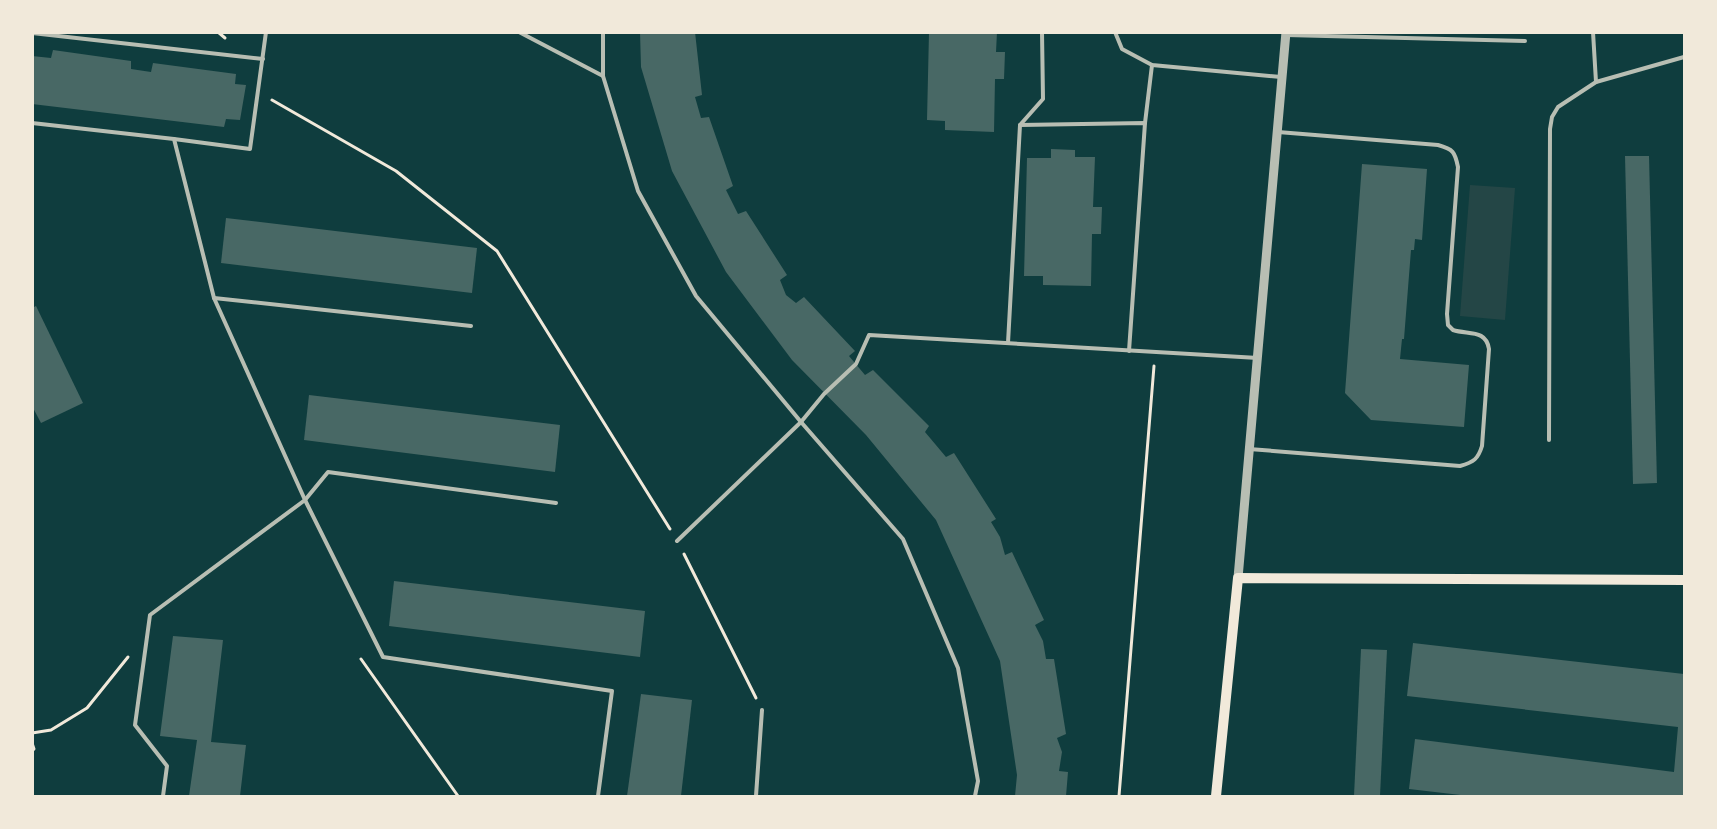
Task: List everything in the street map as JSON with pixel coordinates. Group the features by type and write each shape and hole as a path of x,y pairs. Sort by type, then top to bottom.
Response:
{"main road":[{"path":"1216,796 1238,578 1684,580"}],"street":[{"path":"1238,578 1286,34"}],"lane":[{"path":"32,122 250,149 266,32"},
{"path":"519,32 603,76"},
{"path":"603,32 603,76 638,190 696,296 801,422 903,539 958,668 978,781 975,796"},
{"path":"1008,343 1020,125 1043,99 1042,32"},
{"path":"1115,32 1122,49 1152,65 1283,77"},
{"path":"1593,32 1596,82"},
{"path":"32,33 263,59"},
{"path":"1286,34 1525,41"},
{"path":"1549,440 1550,129 1552,117 1558,107 1596,82 1684,58"},
{"path":"1129,351 1145,123 1152,65"},
{"path":"1020,125 1145,123"},
{"path":"1250,449 1460,466 1472,463 1479,457 1482,446 1488,342 1484,337 1477,334 1453,330 1448,324 1447,314 1458,167 1456,156 1450,148 1438,145 1278,132"},
{"path":"174,139 214,298 305,500 383,657 612,691 598,796"},
{"path":"214,298 472,326"},
{"path":"677,541 801,422 824,394 856,364 869,335 1258,358"},
{"path":"163,796 167,766 134,725 150,615 305,500 328,472 556,503"},
{"path":"756,796 762,710"}],"path":[{"path":"258,92 396,171 497,251 677,541 762,710"},
{"path":"1119,796 1155,352"},
{"path":"32,733 51,730 87,708 147,634"},
{"path":"360,659 458,796"},
{"path":"32,743 34,749 32,751"}],"shaded area":[{"path":"1470,185 1515,188 1505,320 1460,316"}],"building":[{"path":"640,32 695,32 702,95 695,97 701,118 709,117 733,186 726,190 738,214 746,211 787,275 780,280 786,295 796,303 804,297 855,351 849,356 865,375 873,370 929,426 925,432 946,457 954,453 996,519 991,522 1000,537 1005,555 1012,552 1044,620 1035,625 1043,641 1046,659 1054,659 1066,734 1057,738 1062,752 1059,771 1068,772 1066,796 1015,796 1017,775 1000,661 936,520 866,435 792,360 726,272 672,171 641,67"},
{"path":"929,32 997,32 996,52 1005,52 1004,79 995,79 994,132 945,130 945,121 927,120"},
{"path":"53,50 131,61 131,69 151,72 153,63 236,74 235,84 246,85 240,120 226,119 224,127 32,104 32,56 51,58"},
{"path":"1051,149 1075,150 1075,157 1095,157 1093,207 1102,207 1101,234 1092,234 1091,286 1043,285 1043,276 1024,276 1027,158 1051,158"},
{"path":"1625,156 1649,156 1657,483 1633,484"},
{"path":"1362,164 1427,169 1422,240 1415,239 1414,250 1411,250 1404,339 1402,339 1400,359 1469,365 1464,427 1371,420 1345,393"},
{"path":"226,218 477,248 472,293 221,263"},
{"path":"36,306 83,403 41,423 32,406 32,308"},
{"path":"309,395 560,425 555,472 304,440"},
{"path":"394,581 645,611 640,657 389,626"},
{"path":"173,636 223,640 211,742 246,745 240,796 189,796 197,740 160,736"},
{"path":"1413,643 1684,674 1684,796 1469,796 1409,789 1415,739 1674,772 1678,727 1407,696"},
{"path":"1361,649 1387,650 1380,796 1354,796"},
{"path":"641,694 692,700 681,796 627,796"}]}
